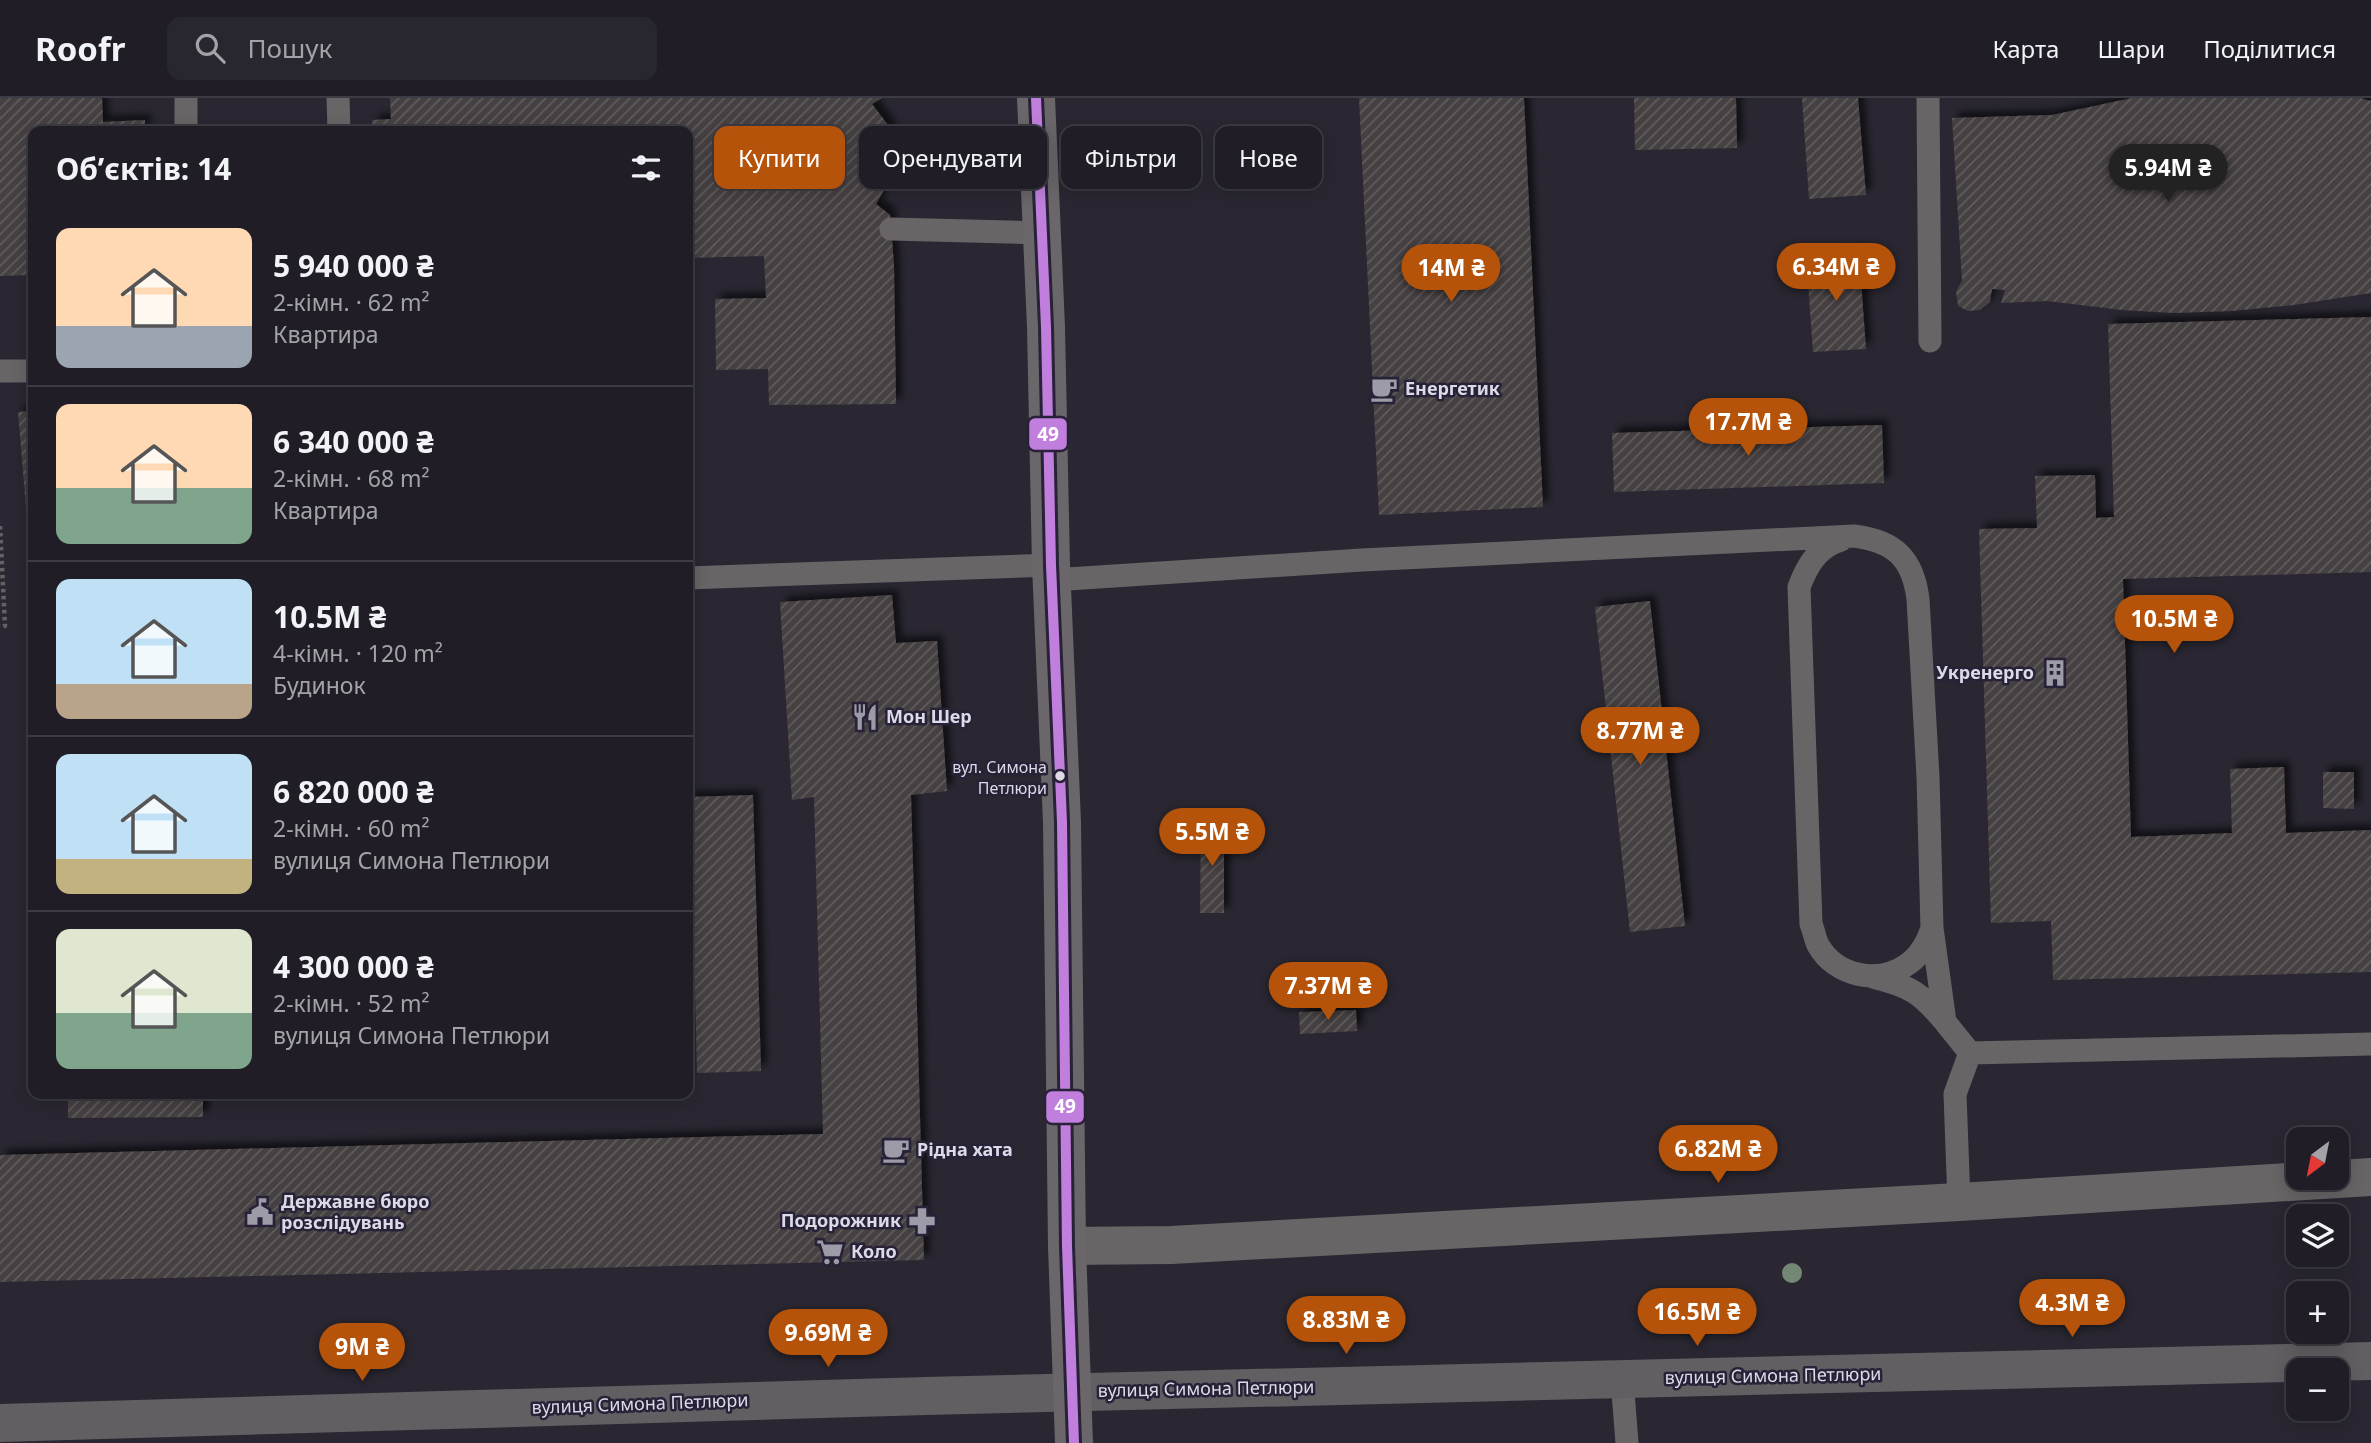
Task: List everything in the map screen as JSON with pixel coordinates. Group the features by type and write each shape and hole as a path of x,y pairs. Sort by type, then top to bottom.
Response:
{"main road":[{"path":"1036,98 1062,822 1067,1246 1074,1443"},
{"name":"вулиця Симона Петлюри","path":"0,1423 139,1431 1071,1392 2371,1361"}],"street":[{"path":"1067,1246 1171,1245 2371,1177"}],"lane":[{"path":"186,98 186,126"},
{"path":"338,98 339,126"},
{"path":"1928,98 1930,341"},
{"path":"891,229 1042,233"},
{"path":"0,371 28,371"},
{"path":"1854,536 1835,541 1818,552 1806,568 1799,587 1811,924 1818,944 1831,961 1849,973 1899,984 1926,999 1970,1053"},
{"path":"693,578 1051,572 1362,561 1854,536 1874,538 1892,547 1907,561 1915,579 1928,777 1932,928 1945,1022"},
{"path":"1870,977 1891,974 1910,964 1924,947 1932,928"},
{"path":"1970,1053 2371,1044"},
{"path":"1959,1202 1955,1094 1970,1053"},
{"path":"1622,1379 1627,1443"}],"path":[{"path":"0,526 5,626 0,626"}],"building":[{"path":"0,98 102,98 103,122 145,120 145,126 28,126 28,275 0,276"},
{"path":"390,98 882,98 872,104 888,126 859,126 859,189 884,189 876,204 890,215 894,265 896,404 769,405 768,369 716,370 715,299 766,298 764,256 693,258 693,126 373,126 372,120 391,119"},
{"path":"1359,98 1524,98 1543,507 1379,515"},
{"path":"1634,98 1736,98 1737,148 1635,150"},
{"path":"1802,98 1858,98 1866,195 1809,199"},
{"path":"2132,98 2360,98 2371,101 2371,293 2294,305 2174,313 2047,301 2001,303 2005,290 1992,289 1990,302 1980,310 1968,311 1958,306 1956,292 1962,280 1952,118 2052,115"},
{"path":"1859,254 1866,349 1813,352 1806,257"},
{"name":"Укренерго","path":"2371,317 2371,572 2123,579 2131,837 2232,833 2230,769 2284,767 2286,833 2371,830 2371,972 2053,980 2051,921 1991,923 1979,529 2037,528 2035,476 2095,475 2096,518 2114,517 2108,324"},
{"path":"28,411 28,531 18,412"},
{"path":"1882,425 1884,483 1614,492 1612,433"},
{"path":"892,595 896,643 937,641 947,791 911,795 924,1260 0,1282 0,1155 823,1134 814,797 792,800 780,602"},
{"path":"1650,601 1685,926 1630,932 1595,607"},
{"path":"2323,772 2354,772 2354,809 2323,808"},
{"path":"753,795 761,1071 697,1073 693,797"},
{"path":"1201,823 1224,823 1224,913 1200,913"},
{"path":"1356,1010 1357,1031 1300,1034 1299,1012"},
{"path":"68,1099 203,1099 203,1117 68,1118"}],"transit line":[{"name":"49","path":"1036,98 1062,822 1067,1246 1074,1443"}],"place":[{"name":"Енергетик","path":"1384,389"},
{"name":"Укренерго","path":"2055,673"},
{"name":"Мон Шер","path":"865,717"},
{"name":"вул. Симона Петлюри","path":"1060,776"},
{"name":"Рідна хата","path":"896,1150"},
{"name":"Державне бюро розслідувань","path":"260,1212"},
{"name":"Подорожник","path":"922,1221"},
{"name":"Коло","path":"830,1252"}]}
